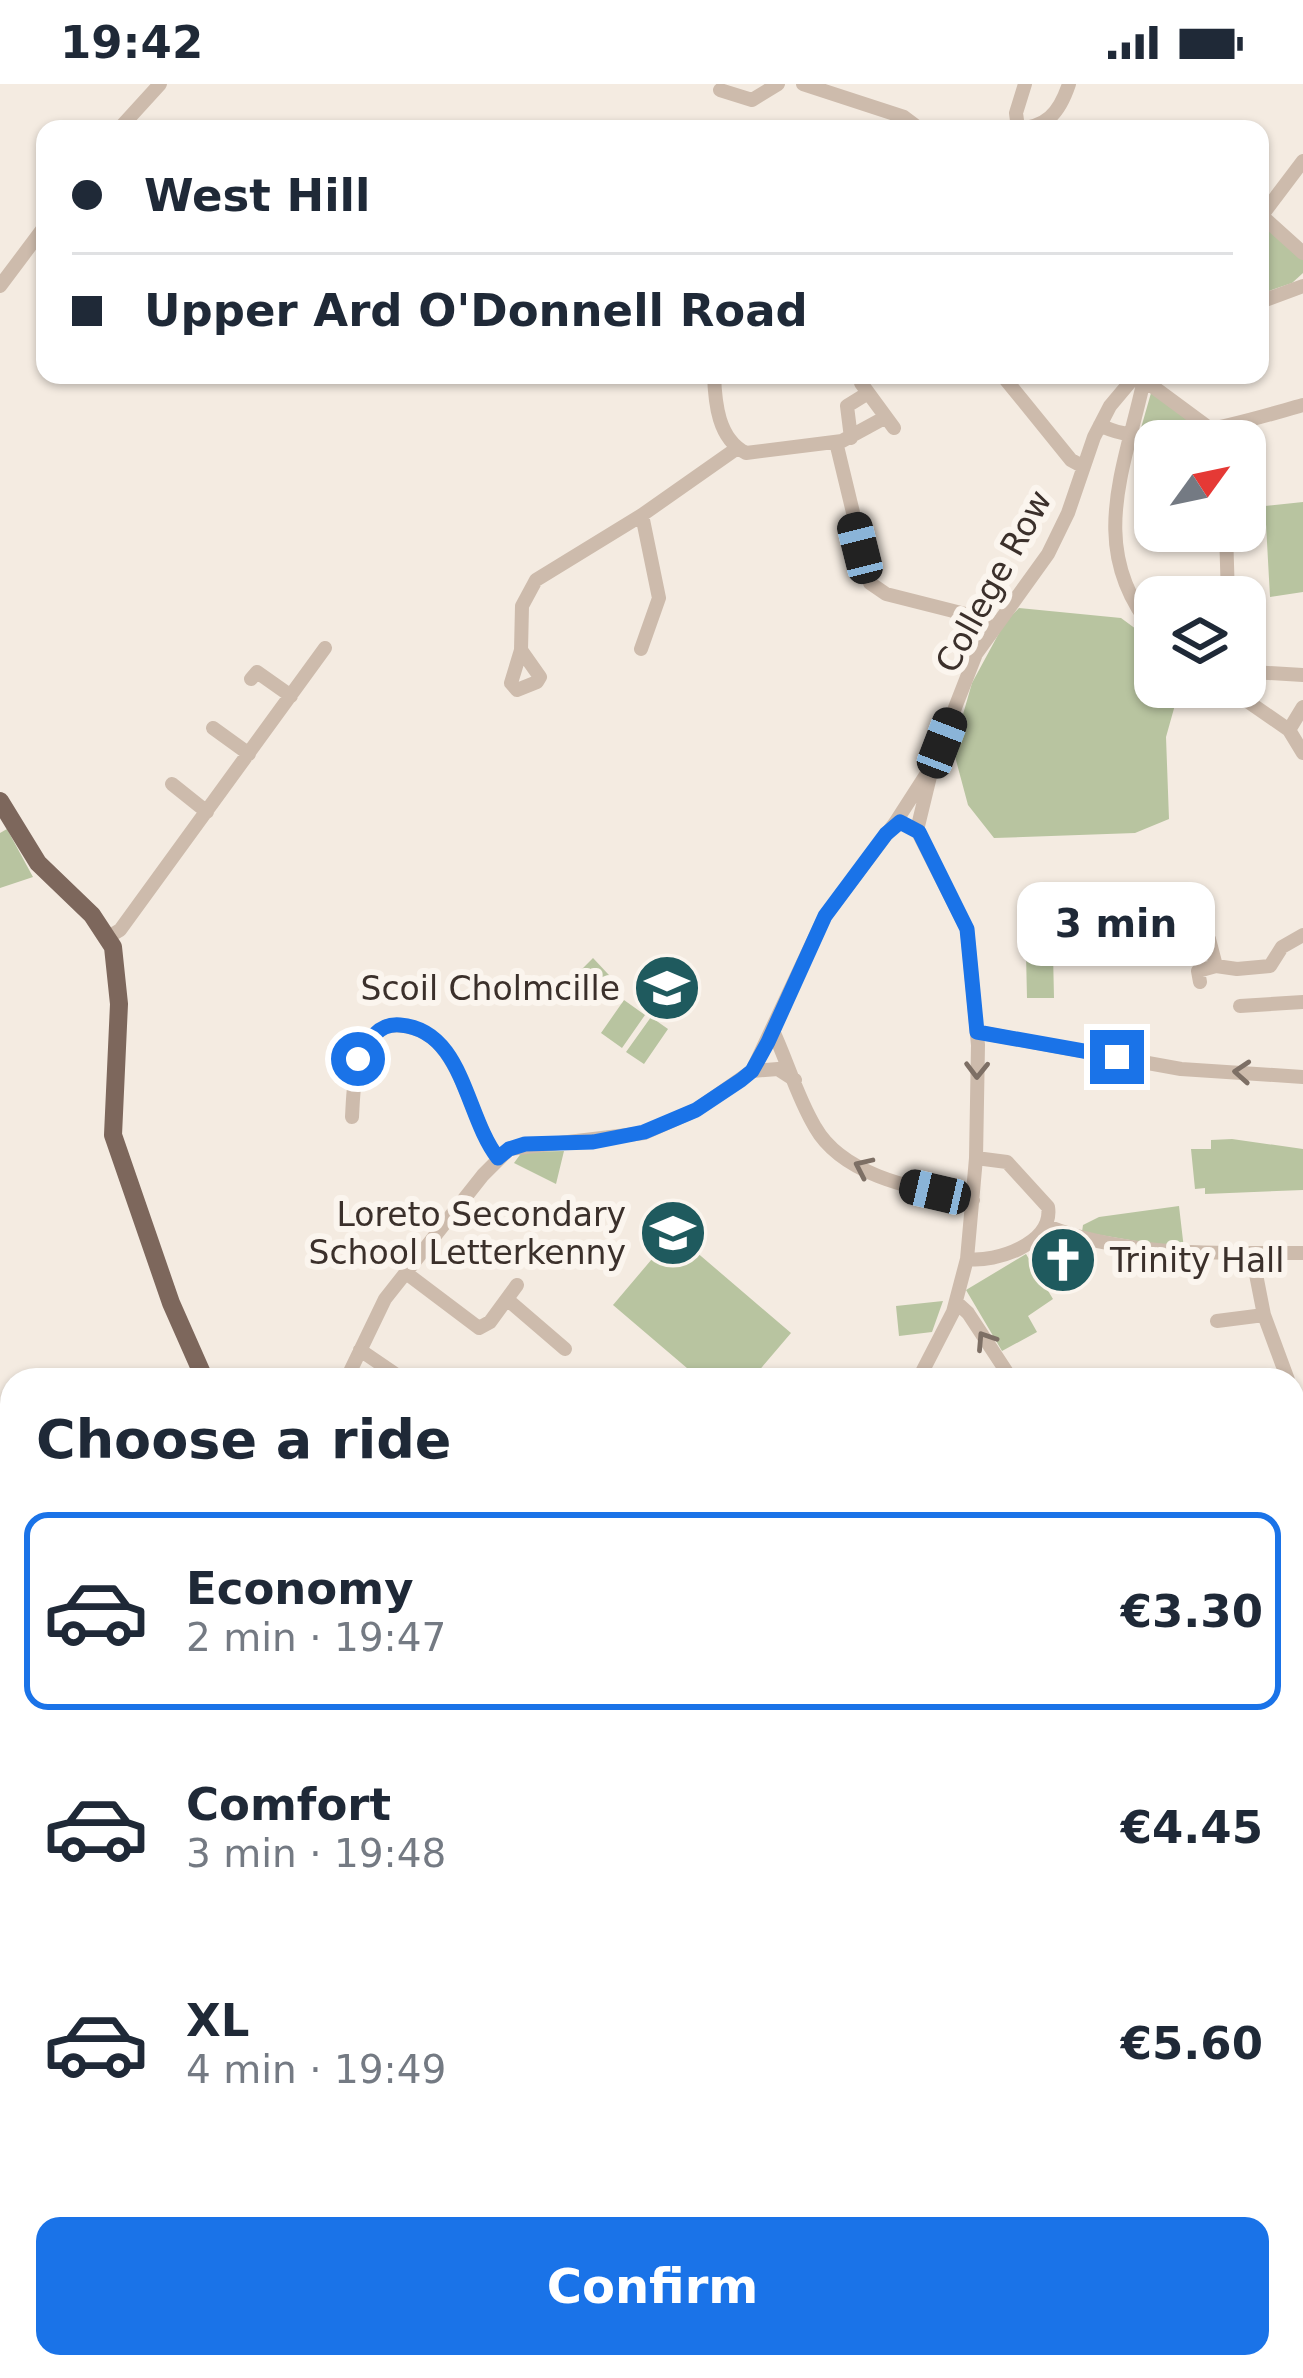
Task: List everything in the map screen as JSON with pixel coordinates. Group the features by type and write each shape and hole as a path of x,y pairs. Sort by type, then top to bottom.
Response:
{"main road":[{"path":"0,801 38,862 108,937 119,973 113,1135 171,1303 201,1368"}],"street":[{"path":"127,120 160,84"},
{"path":"719,90 752,100 778,84"},
{"path":"803,84 908,120"},
{"path":"1016,120 1025,84"},
{"path":"1050,120 1069,84"},
{"path":"1269,206 1303,161"},
{"path":"1269,224 1303,253"},
{"path":"0,286 36,238"},
{"path":"1269,299 1303,286"},
{"path":"715,384 722,426 736,448 753,453 843,440 890,422 865,388 846,408 843,440 870,583 886,594 981,618 991,629"},
{"path":"1010,384 1071,460 1082,466"},
{"name":"College Row","path":"917,830 933,764 976,654 1048,554 1100,425 1139,384"},
{"path":"1134,599 1114,543 1114,502 1140,384"},
{"path":"1142,384 1197,420"},
{"path":"1242,420 1303,405"},
{"path":"1100,425 1134,435"},
{"path":"520,650 522,606 536,580 643,515 736,448"},
{"path":"640,649 659,598 643,515"},
{"path":"108,937 119,930 326,648"},
{"path":"251,679 257,672 291,696"},
{"path":"1266,673 1303,675"},
{"path":"1289,730 1303,707"},
{"path":"1261,708 1289,730 1303,753"},
{"path":"213,728 249,754"},
{"name":"College Row","path":"752,1071 825,916 933,764"},
{"path":"172,784 207,812"},
{"path":"895,823 917,830 967,929 977,1032 976,1158 968,1258 956,1302 924,1368"},
{"path":"1200,982 1198,971 1216,966 1265,968 1282,946 1303,935"},
{"path":"1209,939 1216,966"},
{"path":"1240,1006 1303,1002"},
{"path":"352,1117 357,1064 366,1043 387,1026 419,1028 447,1052 484,1138 498,1158"},
{"path":"773,1031 813,1124 835,1152 904,1185 973,1200"},
{"path":"977,1032 1181,1069 1303,1077"},
{"path":"356,1039 343,1056 357,1064"},
{"path":"352,1368 385,1299 509,1149 644,1132 696,1110 752,1071 778,1069 795,1080"},
{"path":"976,1158 1007,1162 1048,1208 1047,1226"},
{"path":"968,1258 998,1259 1047,1226 1195,1254 1303,1253"},
{"path":"1252,1254 1264,1315 1284,1368"},
{"path":"406,1273 478,1328 489,1324 518,1285"},
{"path":"508,1300 565,1349"},
{"path":"956,1302 1004,1368"},
{"path":"1216,1321 1264,1315"},
{"path":"360,1350 386,1368"}],"green space":[{"path":"1269,229 1303,255 1303,273 1292,283 1269,291"},
{"path":"1151,393 1189,420 1143,420"},
{"path":"1303,502 1303,592 1270,597 1266,506"},
{"path":"1019,608 1121,618 1134,628 1134,708 1174,708 1166,737 1169,819 1135,833 994,838 968,805 953,749 972,683 1005,622"},
{"path":"7,829 33,877 0,888 0,833"},
{"path":"1053,953 1054,998 1027,998 1026,954"},
{"path":"593,958 623,990 607,1004 578,973"},
{"path":"624,1000 645,1015 622,1048 601,1033"},
{"path":"651,1017 668,1029 644,1064 626,1052"},
{"path":"1211,1140 1303,1149 1303,1190 1205,1194 1205,1188 1195,1189 1191,1149 1211,1149"},
{"path":"564,1151 556,1184 514,1163 522,1152"},
{"path":"1179,1206 1184,1249 1082,1232 1083,1225 1099,1217"},
{"path":"674,1233 791,1333 761,1368 687,1368 613,1305"},
{"path":"1026,1254 1053,1299 1028,1316 1037,1332 1002,1351 966,1290"},
{"path":"943,1301 932,1332 899,1336 896,1306"}],"place":[{"name":"Scoil Cholmcille","path":"667,988"},
{"name":"Loreto Secondary School Letterkenny","path":"673,1233"},
{"name":"Trinity Hall","path":"1063,1260"}],"route":[{"path":"358,1059 366,1043 387,1026 419,1028 433,1036 447,1052 484,1138 498,1158 525,1144 593,1142 664,1126 711,1101 752,1071 825,916 900,822 919,832 967,929 977,1032 1117,1057"}]}
